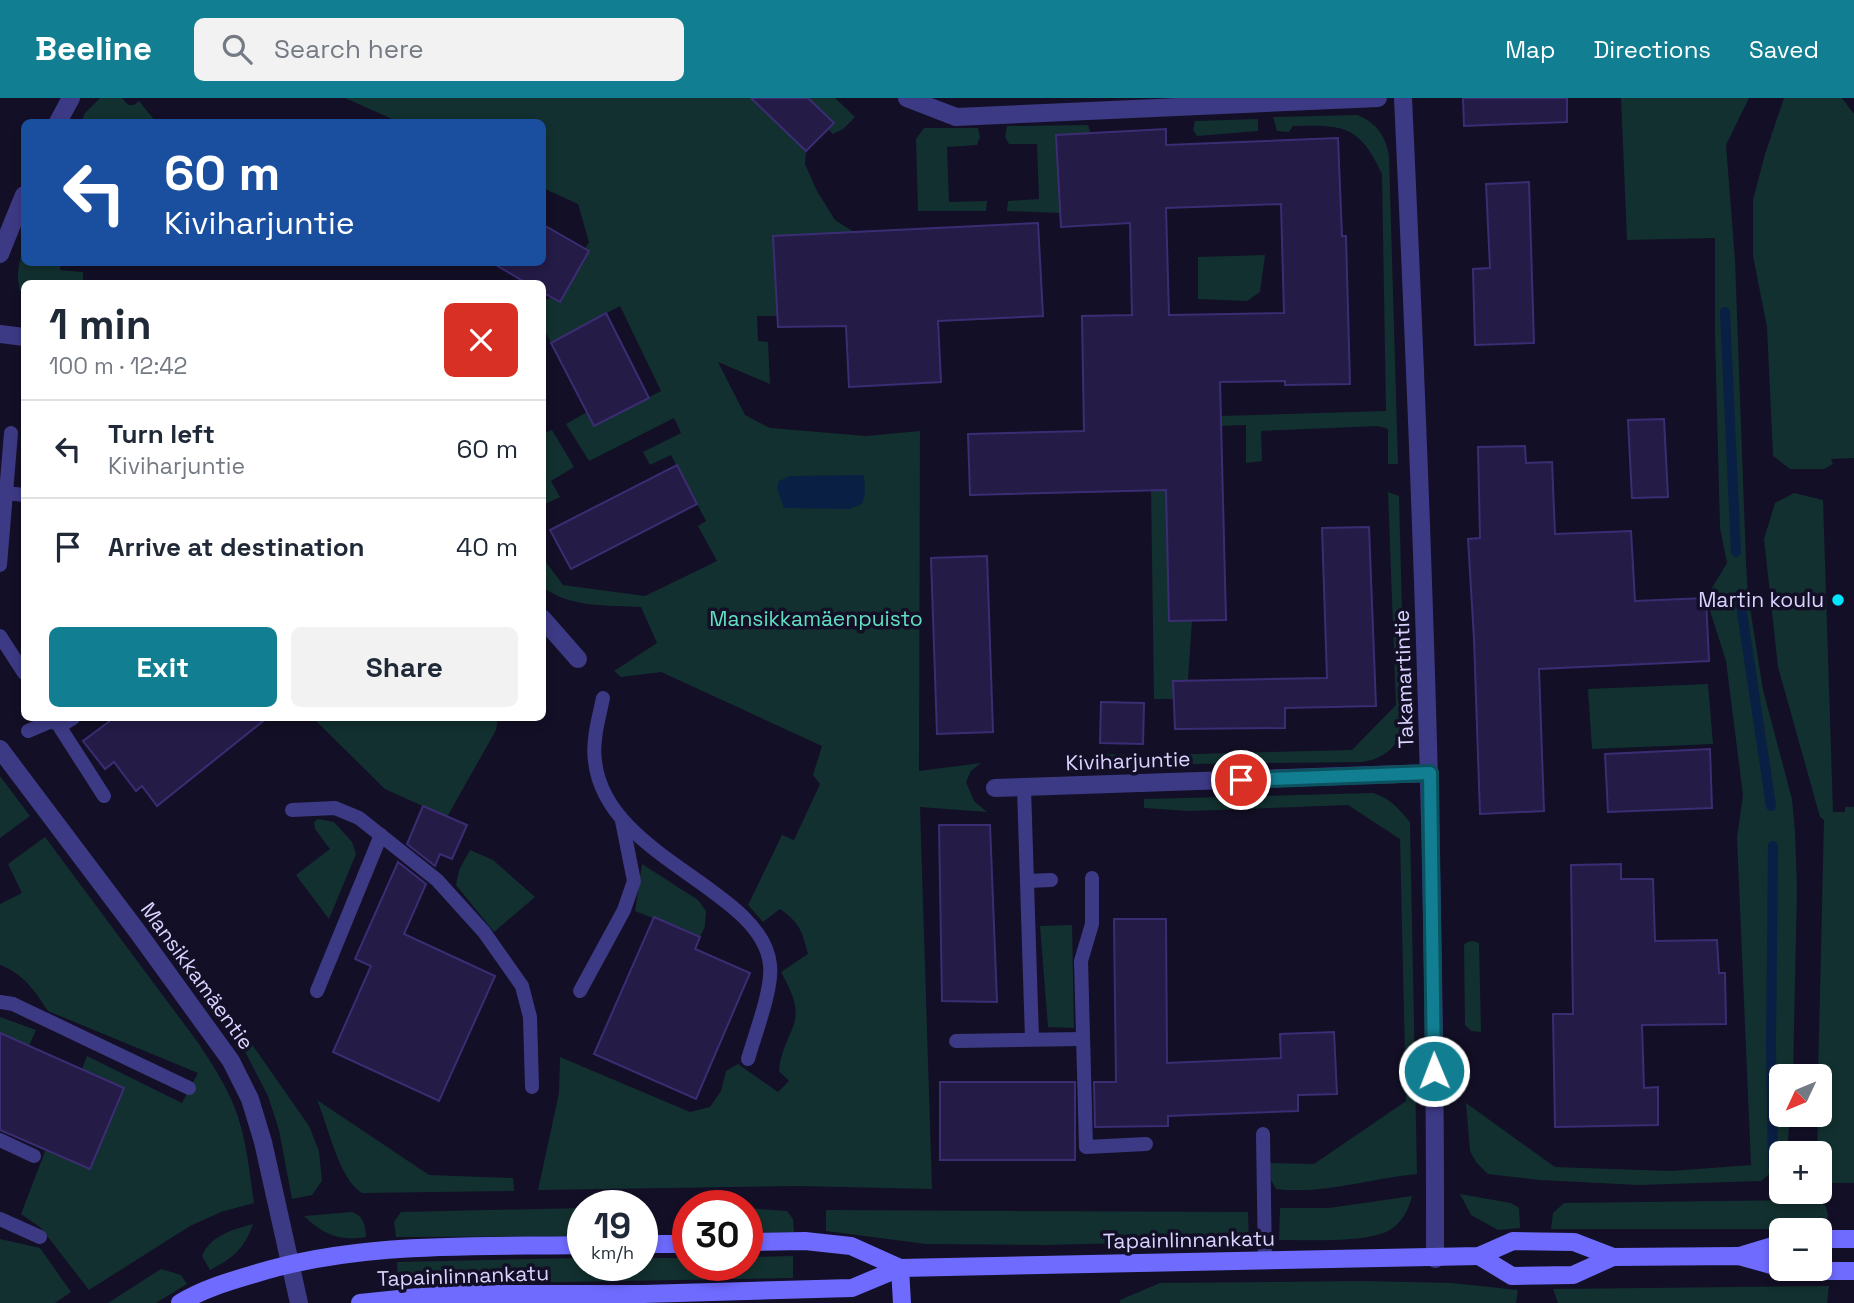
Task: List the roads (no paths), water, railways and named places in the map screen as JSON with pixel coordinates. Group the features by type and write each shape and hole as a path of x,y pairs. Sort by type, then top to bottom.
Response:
{"street":[{"path":"60,119 71,98"},
{"path":"907,98 956,117 1378,98"},
{"name":"Takamartintie","path":"1403,98 1421,478 1430,773 1435,1259"},
{"path":"0,254 21,202"},
{"path":"0,334 21,337"},
{"path":"546,623 578,659"},
{"name":"Mansikkamäentie","path":"0,749 231,1061 250,1100 263,1142 299,1303"},
{"name":"Kiviharjuntie","path":"995,789 1430,773"},
{"path":"1832,1239 1854,1239"},
{"name":"Tapainlinnankatu","path":"763,1242 806,1241 851,1246 900,1268"},
{"name":"Tapainlinnankatu","path":"360,1303 447,1294 657,1294 852,1288 900,1268 1435,1259 1479,1256 1513,1241 1574,1242 1613,1257 1739,1256 1769,1264"},
{"name":"Tapainlinnankatu","path":"180,1303 204,1289 289,1263 383,1249 567,1245"},
{"name":"Tapainlinnankatu","path":"1739,1256 1769,1247"},
{"name":"Tapainlinnankatu","path":"1479,1256 1512,1276 1573,1275 1613,1257"},
{"path":"900,1268 902,1303"},
{"name":"Tapainlinnankatu","path":"1832,1272 1854,1272"}],"lane":[{"path":"0,565 11,433"},
{"path":"6,493 21,495"},
{"path":"0,636 21,668"},
{"path":"603,698 594,760 601,790 622,821 647,844 733,908 766,946 771,965 770,979 748,1059"},
{"path":"28,731 52,721"},
{"path":"56,721 104,796"},
{"path":"1024,788 1032,1039"},
{"path":"292,810 335,808 359,818 442,886 484,932 522,986 530,1017 532,1087"},
{"path":"580,990 624,910 634,881 622,821"},
{"path":"317,991 381,835"},
{"path":"1092,878 1092,924 1081,961 1086,1147 1146,1144"},
{"path":"1027,881 1051,880"},
{"path":"0,1002 13,1004 189,1088"},
{"path":"956,1041 1083,1039"},
{"path":"1263,1134 1265,1261"},
{"path":"0,1140 34,1156"},
{"path":"0,1219 40,1237"}],"water":[{"path":"864,475 865,493 862,504 849,509 784,508 777,488 779,481 790,476"}],"waterway":[{"path":"1725,312 1736,552"},
{"path":"1741,606 1771,806"},
{"path":"1773,846 1773,1141"}],"place":[{"name":"Martin koulu","path":"1838,600"}],"park label":[{"name":"Mansikkamäenpuisto","path":"816,619"}]}
